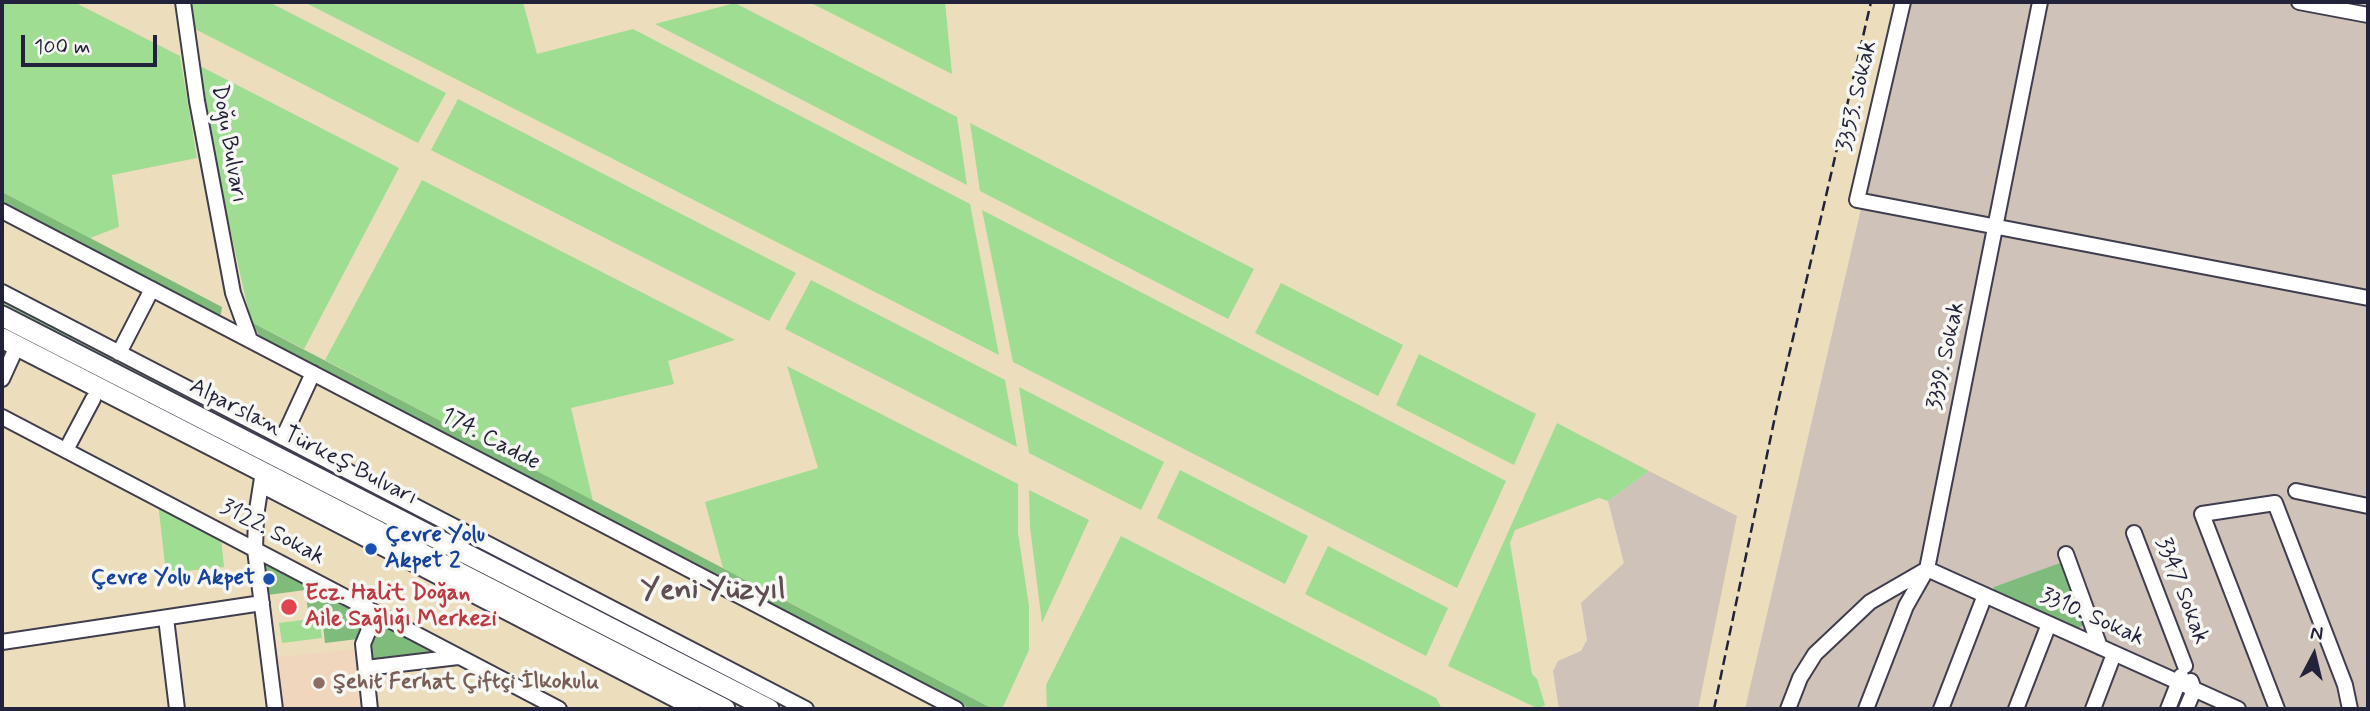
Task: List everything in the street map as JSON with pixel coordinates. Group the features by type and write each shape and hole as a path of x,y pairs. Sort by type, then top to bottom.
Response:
{"highway":[{"name":"Alparslan Türkeş Bulvarı","path":"2,316 769,709"},
{"name":"Alparslan Türkeş Bulvarı","path":"10,342 262,479 725,709"}],"street":[{"name":"Doğu Bulvarı","path":"183,2 197,102 233,293 250,341"},
{"name":"3353. Sokak","path":"1903,2 1857,200 1997,227"},
{"name":"3339. Sokak","path":"1866,709 1906,607 1927,569 2040,2"},
{"path":"2299,2 2368,15"},
{"name":"174. Cadde","path":"2,211 956,709"},
{"path":"1997,227 2368,298"},
{"path":"119,353 152,289"},
{"path":"2,292 806,709"},
{"name":"Doğu Bulvarı","path":"229,329 233,293"},
{"path":"2,379 10,342"},
{"path":"283,438 313,373"},
{"path":"66,450 93,399"},
{"name":"3122. Sokak","path":"2,417 559,709"},
{"path":"275,709 256,550 262,479 693,709"},
{"path":"2296,491 2368,506"},
{"path":"2277,709 2202,514 2275,503 2345,685 2350,709"},
{"name":"3347 Sokak","path":"2134,533 2194,690"},
{"path":"2066,554 2101,648"},
{"path":"1788,709 1800,678 1815,654 1870,601 1927,569"},
{"name":"3310. Sokak","path":"1927,569 2238,709"},
{"path":"1941,709 1985,595"},
{"path":"2,642 262,603"},
{"path":"370,709 363,644 376,613"},
{"path":"166,618 177,709"},
{"path":"2016,709 2049,625"},
{"path":"2093,709 2115,654"},
{"path":"366,667 459,657"},
{"path":"2168,709 2185,666"},
{"path":"2186,709 2194,690"}],"shaded area":[{"path":"1909,2 2368,2 2368,709 1745,709"},
{"path":"1649,471 1737,516 1698,709 1559,709 1553,671 1558,661 1581,651 1587,640 1581,603 1624,563 1608,501"},
{"name":"Şehit Ferhat Çiftçi İlkokulu","path":"357,649 364,709 281,709 275,657"}],"green space":[{"path":"2,2 74,2 180,56 197,158 112,175 119,227 90,238 2,192"},
{"path":"191,2 269,2 446,93 418,143 195,29"},
{"path":"304,2 523,2 537,54 633,29 970,204 999,355"},
{"path":"809,2 945,2 952,74"},
{"path":"735,3 957,117 967,185 655,24"},
{"path":"200,66 399,168 304,349 251,322 224,202"},
{"path":"458,99 796,273 769,321 431,150"},
{"path":"970,123 1254,269 1228,319 980,191"},
{"path":"422,180 735,340 668,361 674,384 571,408 593,501 325,360"},
{"path":"2,192 222,307 221,314 216,316 2,204"},
{"path":"982,210 1506,481 1457,588 1013,362"},
{"path":"811,280 1005,380 1017,447 785,329"},
{"path":"1281,283 1403,345 1378,396 1255,333"},
{"path":"2,300 796,709 786,709 2,306"},
{"path":"251,322 993,709 971,709 260,337"},
{"path":"1419,354 1536,414 1514,465 1396,405"},
{"path":"787,366 1018,484 1018,533 1029,606 1029,650 1002,709 993,709 723,568 705,502 818,468"},
{"path":"1019,387 1164,462 1141,510 1029,453"},
{"path":"1557,423 1649,471 1608,501 1599,498 1515,530 1510,543 1532,674 1537,679 1545,705 1539,709 1448,666"},
{"path":"1180,470 1308,536 1285,584 1157,518"},
{"path":"1029,490 1089,520 1042,623 1030,527"},
{"path":"158,503 221,537 224,567 166,573"},
{"path":"1121,536 1436,698 1442,709 1047,709 1046,685"},
{"path":"1328,546 1448,608 1426,656 1305,594"},
{"path":"268,563 369,617 358,639 325,643 322,616 309,617 305,590 268,595 264,566"},
{"path":"2060,563 2084,625 2079,628 1994,592 1994,587"},
{"path":"319,618 322,638 282,643 279,623"},
{"path":"380,622 438,651 438,655 372,662 370,644"}],"railway":[{"path":"1714,709 1777,407 1871,2"}],"place":[{"name":"Çevre Yolu Akpet 2","path":"371,549"},
{"name":"Çevre Yolu Akpet","path":"269,579"},
{"name":"Ecz. Halit Doğan Aile Sağlığı Merkezi","path":"289,607"},
{"name":"Şehit Ferhat Çiftçi İlkokulu","path":"319,683"}],"district":[{"name":"Yeni Yüzyıl","path":"713,592"}]}
